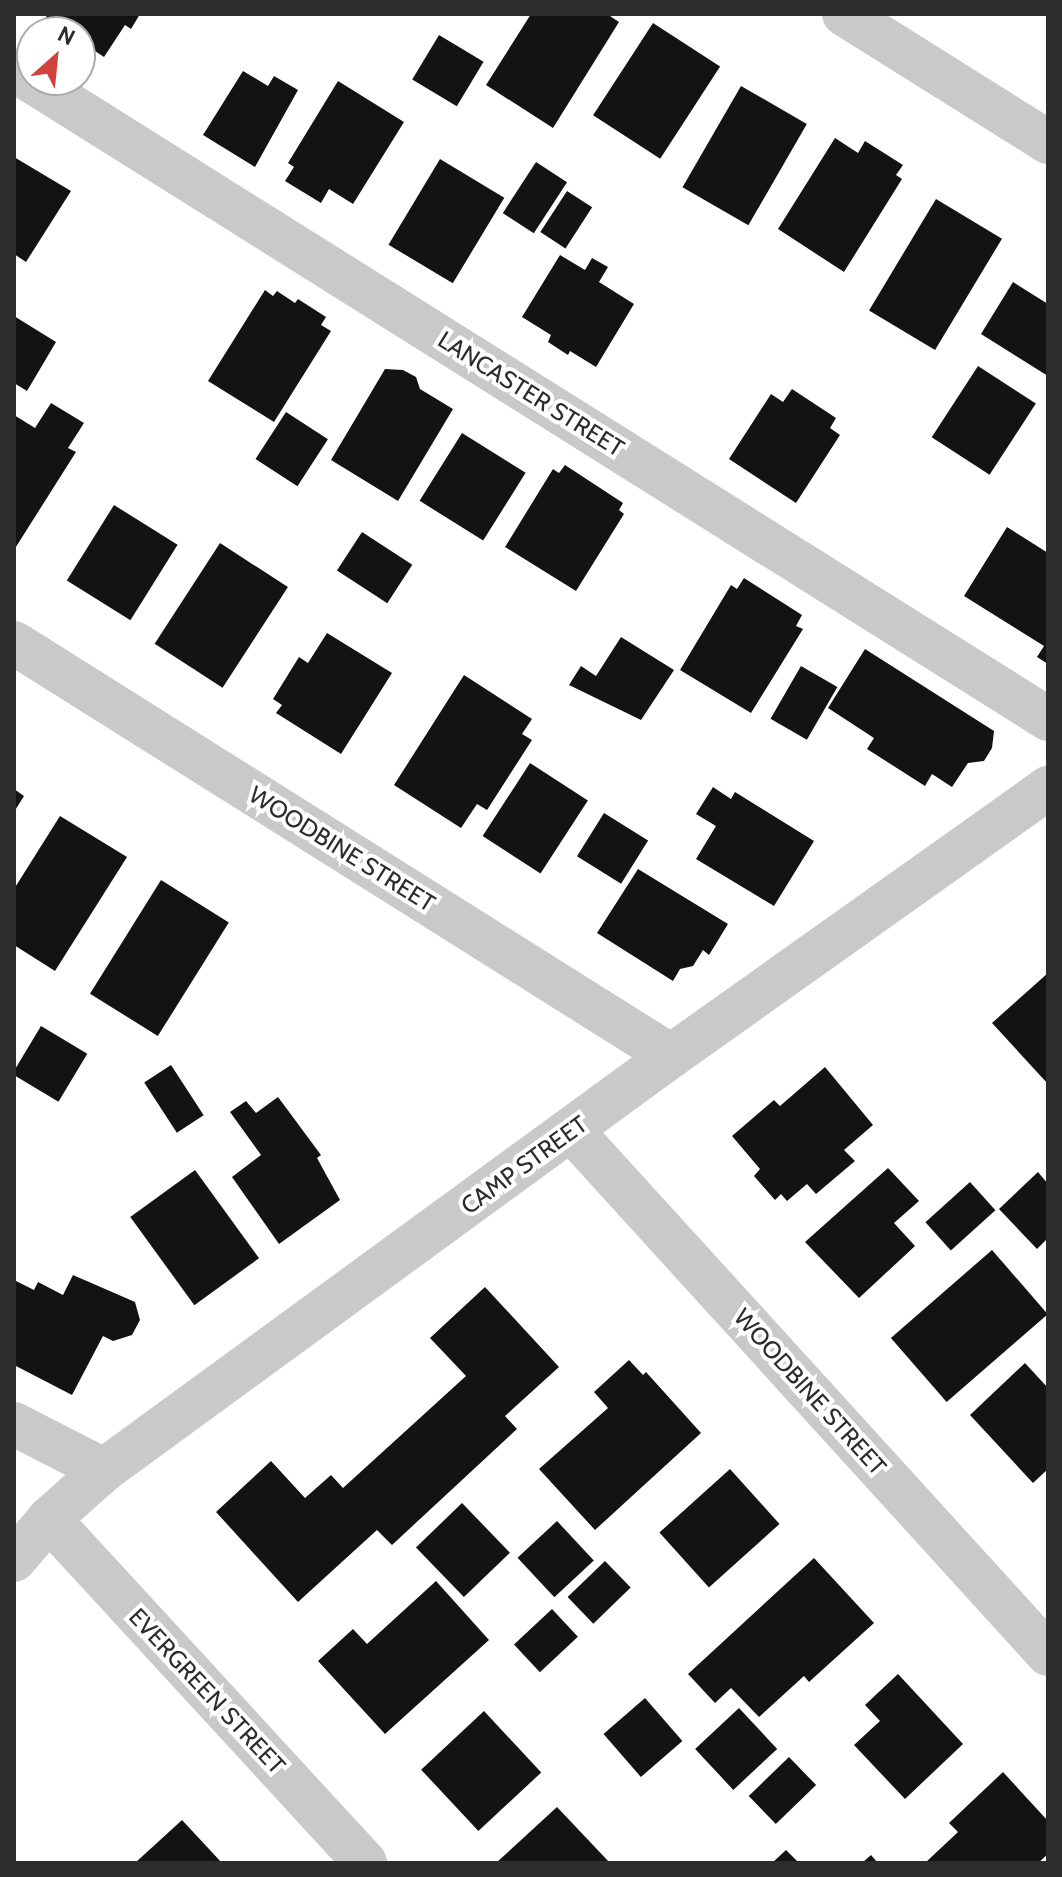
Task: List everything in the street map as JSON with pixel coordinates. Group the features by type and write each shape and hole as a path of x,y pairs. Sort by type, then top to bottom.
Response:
{"street":[{"path":"844,14 1048,142"},
{"name":"LANCASTER STREET","path":"14,70 1048,719"},
{"name":"WOODBINE STREET","path":"14,643 671,1056"},
{"name":"CAMP STREET","path":"14,1560 49,1519 104,1470 671,1056 1048,788"},
{"name":"WOODBINE STREET","path":"572,1131 1048,1654"},
{"path":"14,1424 104,1470"},
{"name":"EVERGREEN STREET","path":"49,1519 365,1863"}],"building":[{"path":"140,14 131,29 125,25 104,57 96,52 96,16 47,16"},
{"path":"531,14 607,14 619,22 553,128 486,85"},
{"path":"653,23 720,67 660,159 593,115"},
{"path":"439,35 484,62 457,106 412,80"},
{"path":"243,71 268,86 274,76 298,90 255,167 203,135"},
{"path":"338,81 404,122 353,204 329,189 321,203 285,181 294,167 288,163"},
{"path":"741,86 807,124 748,225 682,187"},
{"path":"835,138 858,153 865,141 903,165 896,175 902,179 844,272 778,229"},
{"path":"14,157 71,191 26,262 14,254"},
{"path":"440,159 504,198 453,283 388,245"},
{"path":"536,162 567,182 534,233 503,213"},
{"path":"567,191 592,207 565,248 540,232"},
{"path":"936,199 1002,239 935,350 869,310"},
{"path":"560,255 585,270 592,258 608,267 599,282 634,304 596,367 548,342 551,335 522,317"},
{"path":"1013,282 1048,304 1048,376 981,334"},
{"path":"265,290 273,296 277,291 295,303 298,299 326,317 321,325 331,331 274,422 208,381"},
{"path":"14,316 56,342 27,391 14,383"},
{"path":"978,366 1036,404 990,475 932,437"},
{"path":"385,369 403,370 416,377 420,389 453,409 398,501 331,460"},
{"path":"792,389 836,418 830,428 840,435 796,503 729,459 771,394 783,402"},
{"path":"51,403 84,423 68,448 76,452 14,550 14,415 35,428"},
{"path":"286,412 328,439 297,486 256,459"},
{"path":"462,433 526,473 483,541 420,501"},
{"path":"565,465 623,503 619,510 624,514 576,591 505,547 553,469 559,473"},
{"path":"114,505 178,545 130,620 67,580"},
{"path":"1007,527 1048,553 1048,664 1037,657 1044,646 964,596"},
{"path":"362,532 412,565 387,603 337,571"},
{"path":"220,543 288,587 223,688 155,644"},
{"path":"744,578 802,615 796,626 803,629 751,713 680,670 731,585 737,589"},
{"path":"327,633 392,673 341,754 276,713 282,705 273,699 299,657 308,663"},
{"path":"621,637 674,670 641,720 569,685 581,666 596,676"},
{"path":"865,649 994,731 992,748 984,761 968,763 952,787 932,774 925,786 867,749 874,738 828,708"},
{"path":"801,666 837,687 807,740 770,719"},
{"path":"464,675 532,719 522,734 532,740 487,810 477,804 461,828 394,785"},
{"path":"530,763 588,801 540,874 483,836"},
{"path":"713,787 731,799 735,792 814,841 774,906 696,859 716,826 696,814"},
{"path":"14,789 24,796 14,812"},
{"path":"604,813 648,841 621,884 577,856"},
{"path":"60,816 127,857 55,971 14,945 14,889"},
{"path":"638,869 728,924 709,955 703,950 693,966 680,969 673,981 597,933"},
{"path":"161,880 229,922 158,1036 90,994"},
{"path":"1048,973 1048,1084 992,1023"},
{"path":"41,1026 87,1054 58,1102 14,1075"},
{"path":"171,1065 204,1115 177,1133 144,1082"},
{"path":"825,1067 873,1125 844,1150 855,1161 816,1194 807,1184 787,1201 781,1194 775,1200 754,1176 760,1169 732,1136 774,1100 780,1106"},
{"path":"278,1097 321,1155 317,1158 340,1200 279,1244 232,1177 261,1155 230,1112 246,1101 256,1113"},
{"path":"888,1168 919,1201 894,1223 915,1246 859,1298 805,1242"},
{"path":"195,1170 259,1258 194,1305 130,1217"},
{"path":"1038,1172 1048,1184 1048,1238 1037,1249 999,1209"},
{"path":"970,1182 995,1210 951,1250 925,1222"},
{"path":"992,1250 1048,1314 947,1402 891,1338"},
{"path":"73,1275 135,1302 140,1320 132,1335 113,1341 103,1336 72,1395 14,1365 14,1280 34,1290 38,1282 63,1295"},
{"path":"485,1287 559,1367 505,1416 517,1429 392,1545 377,1530 298,1602 216,1512 271,1461 305,1498 331,1475 343,1488 466,1376 430,1338"},
{"path":"629,1360 643,1375 646,1372 701,1433 595,1530 539,1469 608,1408 594,1392"},
{"path":"1025,1363 1048,1388 1048,1469 1033,1483 970,1415"},
{"path":"730,1469 780,1524 709,1588 659,1533"},
{"path":"462,1503 510,1553 464,1597 416,1547"},
{"path":"557,1521 594,1560 554,1597 518,1558"},
{"path":"814,1558 874,1623 809,1682 804,1676 759,1717 731,1688 715,1703 688,1674"},
{"path":"605,1561 631,1588 593,1624 568,1597"},
{"path":"436,1581 489,1640 385,1734 318,1661 353,1629 367,1644"},
{"path":"552,1609 578,1637 540,1672 514,1644"},
{"path":"898,1674 963,1744 905,1799 854,1745 880,1721 865,1705"},
{"path":"645,1698 682,1741 641,1777 603,1734"},
{"path":"739,1708 777,1749 733,1790 695,1749"},
{"path":"484,1711 541,1772 478,1831 421,1770"},
{"path":"789,1757 816,1785 776,1824 749,1796"},
{"path":"1003,1772 1048,1821 1048,1854 1038,1863 925,1863 958,1832 949,1823"},
{"path":"557,1807 610,1863 496,1863"},
{"path":"182,1820 222,1863 135,1863"},
{"path":"786,1850 799,1863 772,1863"},
{"path":"871,1855 878,1863 862,1863"}]}
